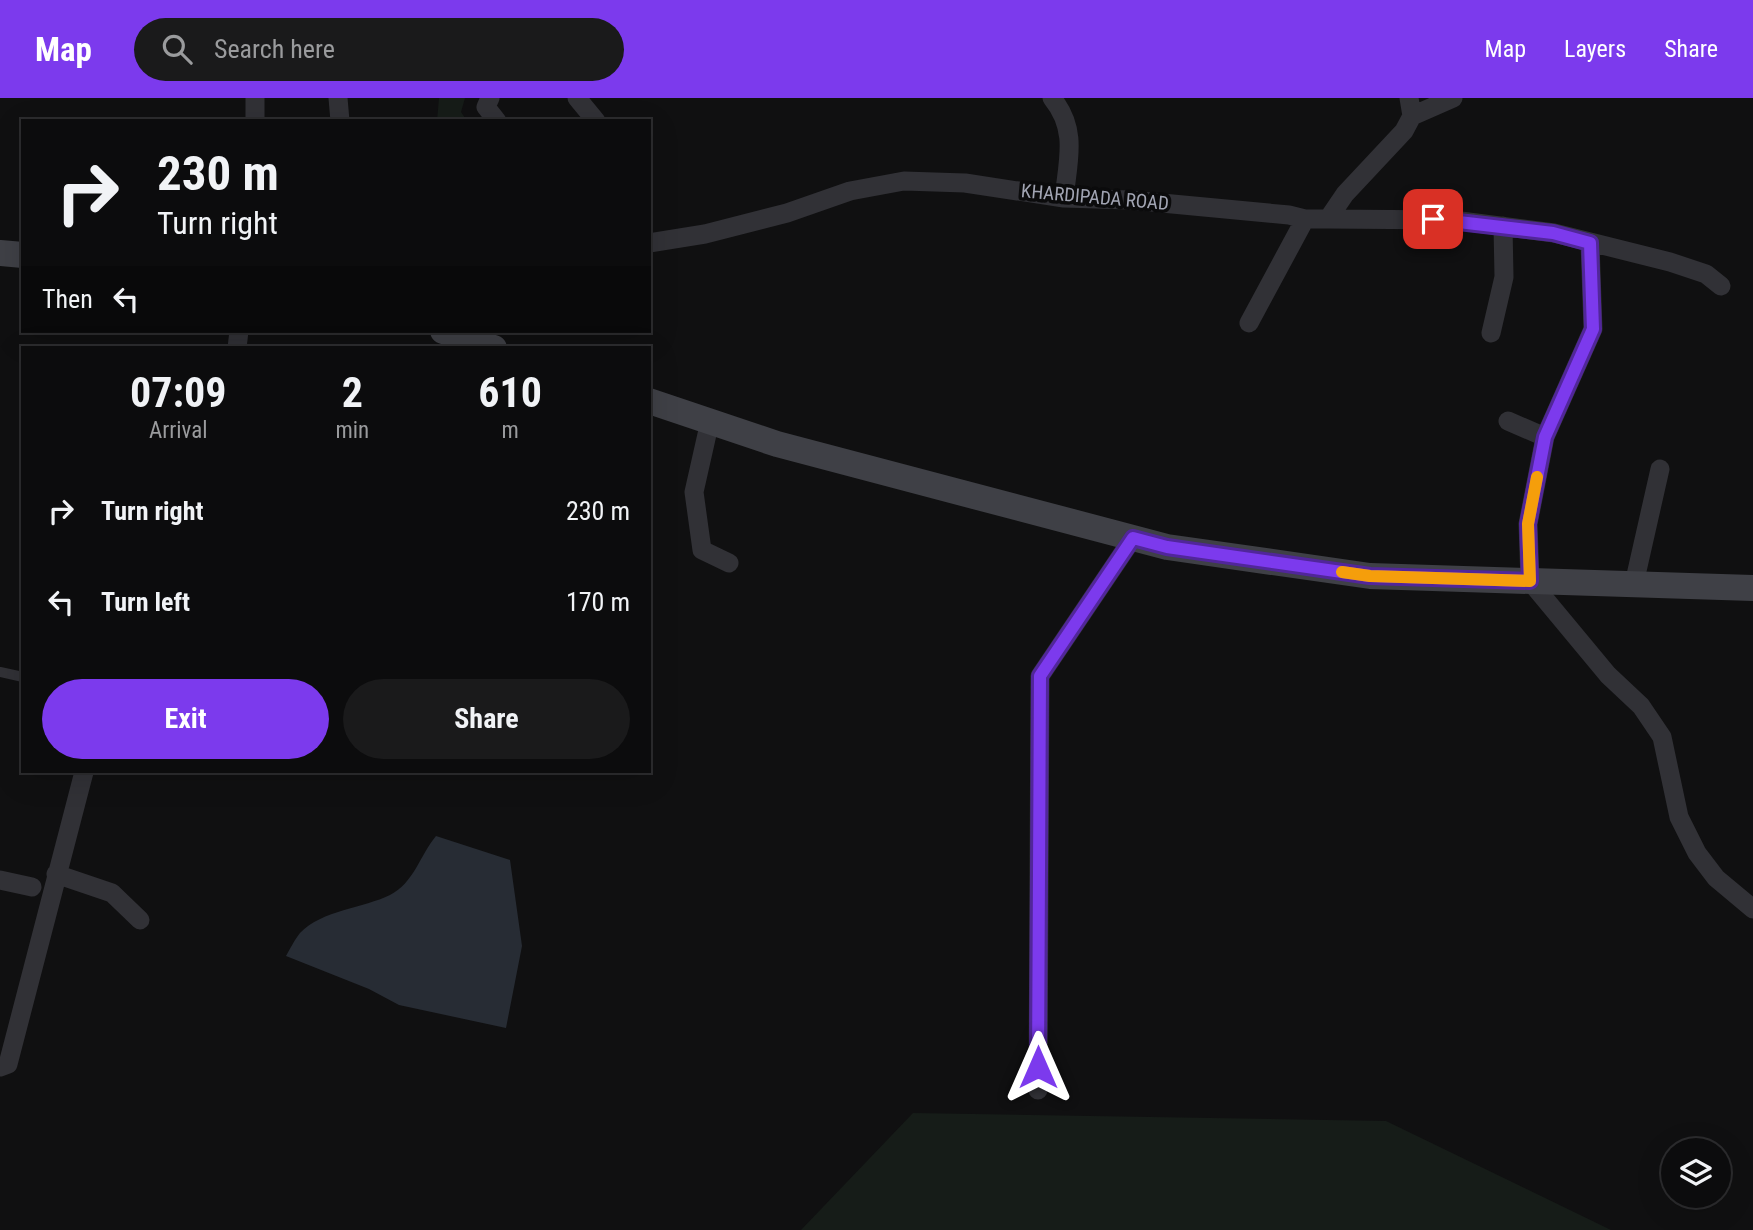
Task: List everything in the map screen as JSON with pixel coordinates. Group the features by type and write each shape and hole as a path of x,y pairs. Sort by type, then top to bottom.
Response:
{"street":[{"path":"255,98 255,119"},
{"path":"338,98 340,119"},
{"path":"490,98 485,107 495,119"},
{"path":"577,98 595,119"},
{"path":"1052,98 1065,117 1070,133 1064,198"},
{"path":"1328,219 1345,194 1404,131 1411,107 1453,98"},
{"name":"KHARDIPADA ROAD","path":"651,243 705,234 787,213 850,191 904,181 965,183 1064,198 1130,200 1289,215 1305,219 1441,220 1503,226 1553,233 1670,262 1706,274 1721,286"},
{"path":"1249,323 1305,219"},
{"path":"1491,333 1504,277 1503,226"},
{"path":"1590,243 1593,329 1545,437 1528,524 1530,581 1570,632 1648,716 1662,737 1679,817 1697,853 1716,878 1753,909"},
{"path":"0,253 21,255"},
{"path":"449,333 488,346"},
{"path":"651,402 777,444 1167,547 1370,576 1753,588"},
{"path":"710,421 694,492 702,550 729,563"},
{"path":"1508,421 1545,437"},
{"path":"1634,584 1660,469"},
{"path":"1038,1059 1038,1090 1040,676 1133,538"},
{"path":"0,1067 8,1064 83,773"},
{"path":"56,874 112,893 140,920"},
{"path":"0,880 32,887"},
{"path":"0,1047 17,1030"}],"lane":[{"path":"0,672 21,677"}],"shaded area":[{"path":"439,98 465,98 461,112 466,119 437,119"},
{"path":"436,836 510,860 522,946 506,1028 399,1005 369,989 286,956 298,935 309,925 331,914 380,899 398,890 411,876"},
{"path":"913,1113 1386,1121 1611,1230 801,1230"}],"slow traffic":[{"path":"1342,572 1370,576 1530,581 1528,524 1537,477"}],"route":[{"path":"1038,1067 1040,676 1133,538 1167,547 1370,576 1530,581 1528,524 1545,437 1593,329 1590,243 1553,233 1433,219"}]}
